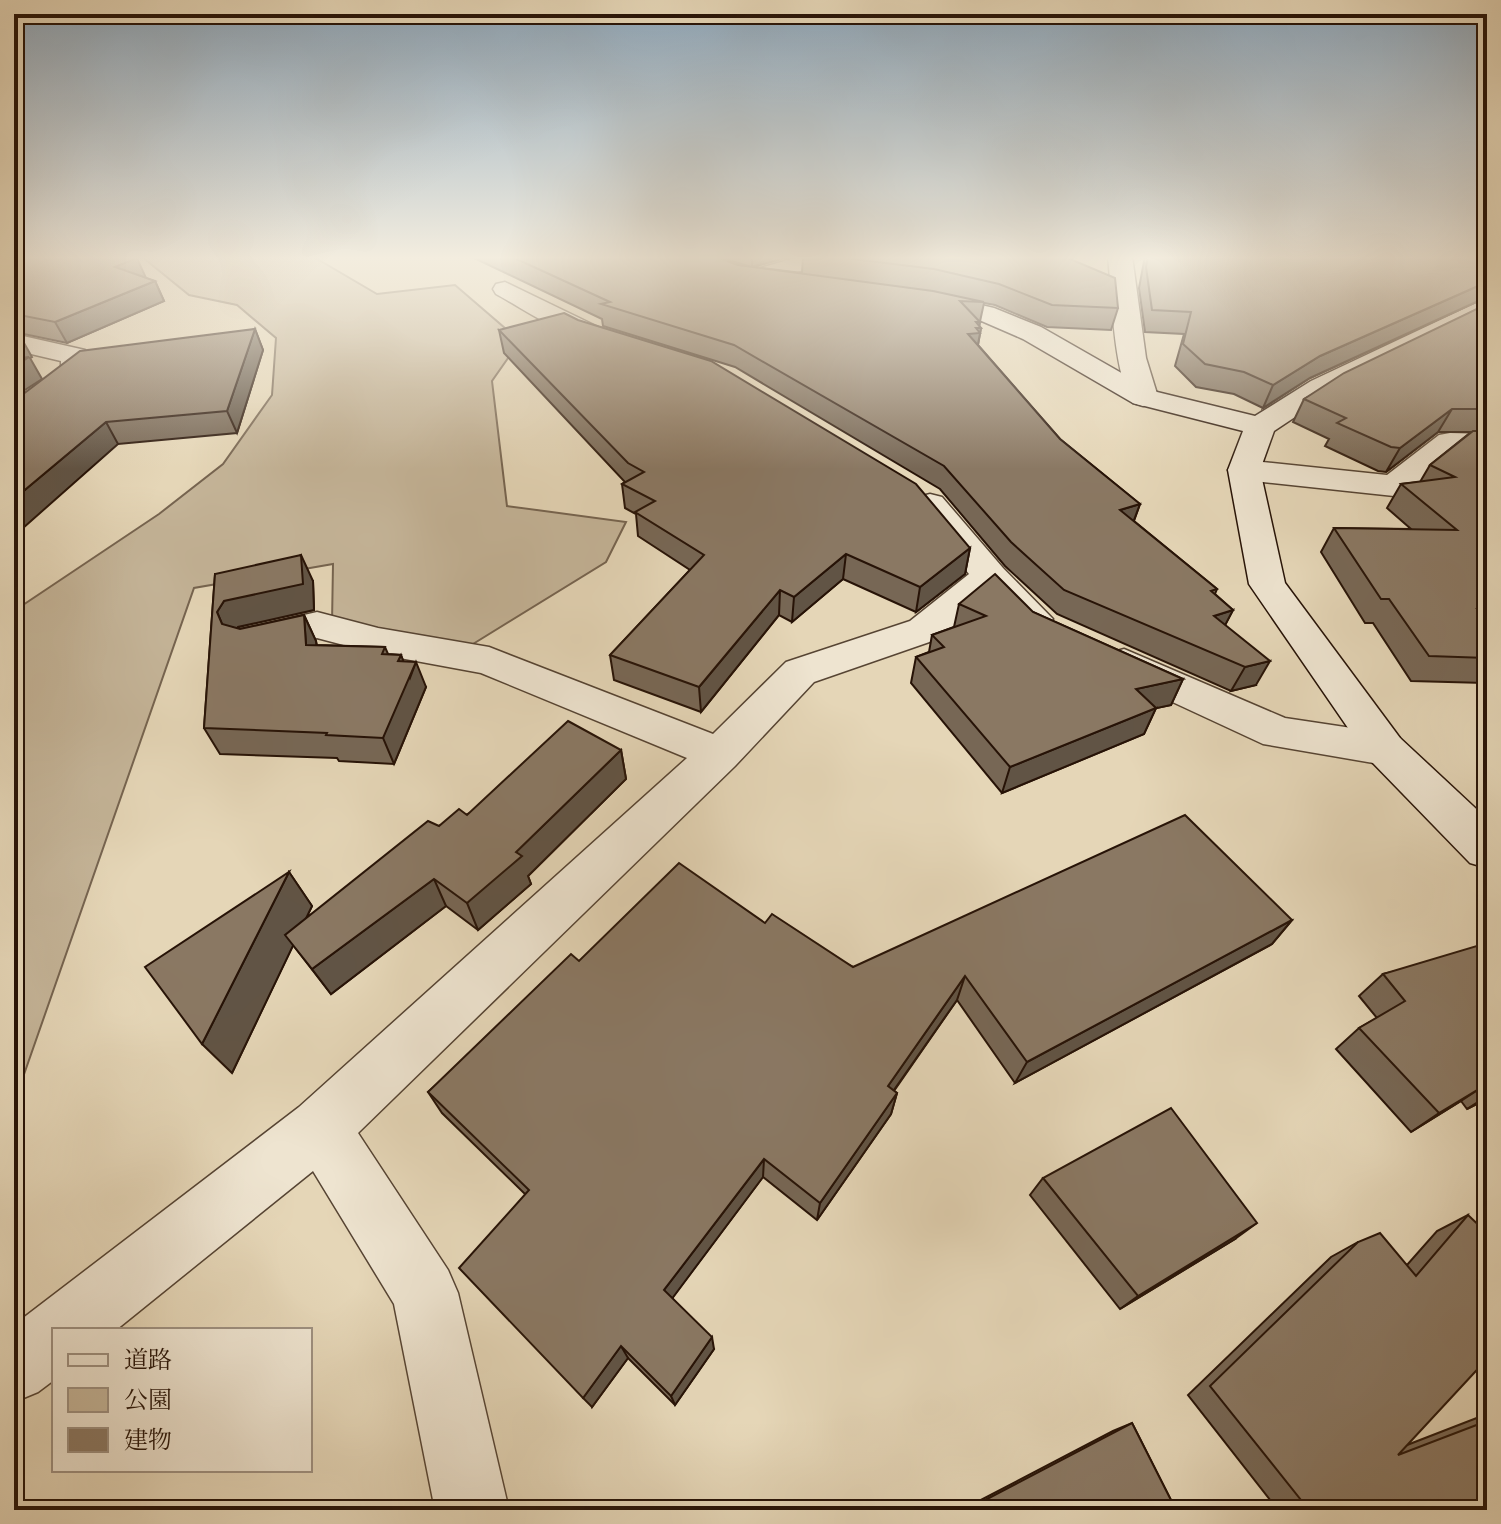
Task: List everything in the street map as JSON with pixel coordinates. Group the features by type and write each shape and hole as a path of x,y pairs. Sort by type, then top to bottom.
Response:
{"street":[{"path":"578,327 650,352"},
{"path":"1018,327 1143,397 1260,426"},
{"path":"1129,327 1132,358 1143,397"},
{"path":"1444,327 1321,387 1260,426 1244,470 1267,584 1385,749 1487,849"},
{"path":"14,342 75,356 75,372 14,415"},
{"path":"1244,470 1394,486 1450,442 1487,443"},
{"path":"899,482 926,499 990,576 1041,626 1055,632"},
{"path":"66,1328 320,1128 720,754 800,672 924,630 990,576"},
{"path":"253,639 317,625 378,641 489,661 720,754"},
{"path":"1097,651 1278,733 1385,749"},
{"path":"320,1128 425,1293 472,1510"},
{"path":"14,1368 52,1339"}],"green space":[{"path":"263,327 504,327 520,341 492,381 507,506 626,522 606,562 460,652 332,623 333,564 194,588 14,1103 14,611 159,514 223,464 272,395 276,338"}],"building":[{"path":"510,327 601,327 711,361 916,484 970,548 920,587 846,554 794,597 780,590 699,687 610,655 704,555 635,512 655,501 622,484 644,472 628,463 499,330"},
{"path":"676,327 980,327 976,328 980,333 968,334 1060,439 1140,504 1120,510 1217,589 1211,591 1233,610 1214,616 1270,661 1245,667 1064,590 1011,542 944,466 734,345"},
{"path":"1187,327 1385,327 1320,356 1273,385 1244,372 1205,364 1183,344"},
{"path":"1439,327 1487,327 1487,409 1452,409 1400,448 1337,423 1346,418 1304,399 1344,373"},
{"path":"255,329 227,411 106,422 14,499 14,401 80,351"},
{"path":"29,357 14,367 14,359"},
{"path":"1473,431 1487,431 1487,607 1477,609 1487,622 1487,658 1429,656 1389,599 1381,599 1334,528 1457,530 1401,484 1455,477 1430,465"},
{"path":"301,555 303,584 224,601 217,612 222,624 240,629 304,615 306,645 385,647 382,654 401,655 398,661 416,662 383,738 204,728 215,574"},
{"path":"995,574 1033,612 1183,679 1136,689 1156,708 1010,767 916,657 944,647 932,635 986,616 959,604"},
{"path":"568,721 621,750 516,852 522,856 467,903 434,879 312,969 285,935 428,821 439,826 459,809 467,815"},
{"path":"1185,815 1292,920 1027,1062 965,976 888,1086 897,1093 820,1203 764,1159 664,1290 712,1337 671,1396 621,1346 583,1398 459,1268 529,1190 428,1092 571,954 579,961 679,863 765,923 772,914 853,967"},
{"path":"289,872 202,1044 145,967"},
{"path":"1480,945 1487,951 1487,1084 1439,1113 1359,1028 1405,1001 1383,974"},
{"path":"1171,1108 1257,1223 1138,1296 1043,1178"},
{"path":"1468,1215 1487,1233 1487,1359 1398,1455 1487,1421 1487,1510 1309,1510 1210,1386 1358,1242 1380,1233 1416,1276"},
{"path":"1132,1423 1176,1510 991,1510 987,1499"}]}
